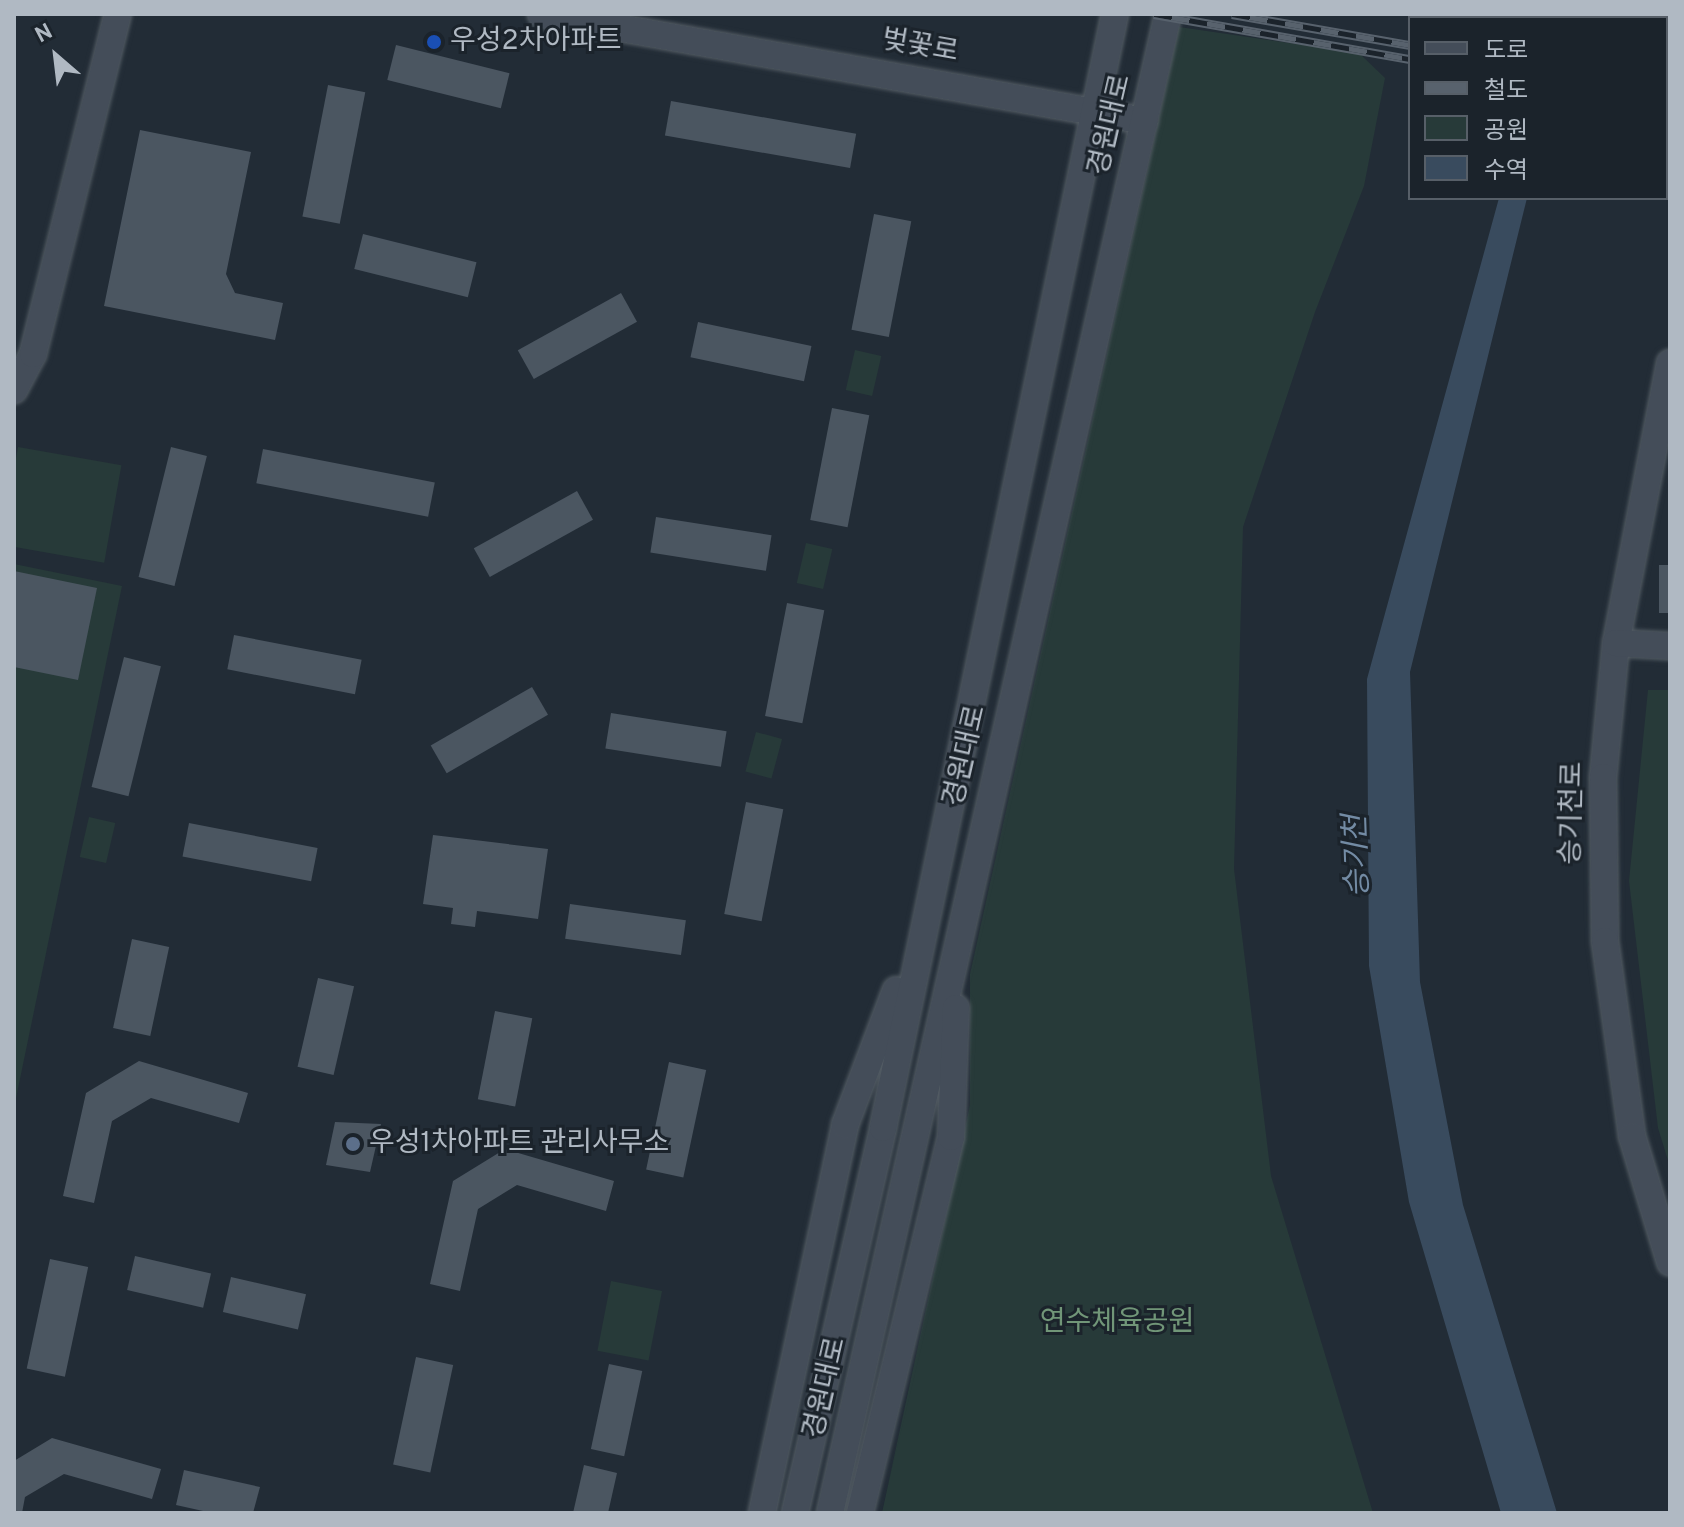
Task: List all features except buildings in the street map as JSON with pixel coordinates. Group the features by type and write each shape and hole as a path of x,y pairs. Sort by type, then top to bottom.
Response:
{"main road":[{"path":"14,390 33,354 118,14"},
{"name":"벚꽃로","path":"541,14 1145,121"},
{"name":"경원대로","path":"795,1513 883,1128 922,924 1115,14"},
{"name":"경원대로","path":"830,1513 1168,14"},
{"name":"승기천로","path":"1670,363 1616,643 1603,777 1605,941 1632,1136 1670,1262"},
{"path":"1616,643 1670,646"},
{"path":"762,1513 845,1125 922,924"},
{"path":"860,1513 951,1137 960,928"}],"green space":[{"name":"연수체육공원","path":"1179,27 1359,53 1385,78 1364,186 1315,312 1243,527 1234,869 1271,1176 1373,1513 882,1513 970,1105 970,974"},
{"path":"855,350 881,356 872,396 846,390"},
{"path":"18,447 121,465 104,563 14,547 14,470"},
{"path":"806,543 832,549 823,589 797,583"},
{"path":"14,564 122,586 15,1103 14,1103"},
{"path":"1648,690 1670,690 1670,1167 1658,1128 1629,881"},
{"path":"756,732 782,739 771,779 745,772"},
{"path":"89,817 115,823 106,863 80,857"},
{"path":"611,1281 662,1291 648,1361 597,1351"}],"water":[{"path":"1498,200 1527,200 1410,672 1420,982 1463,1205 1557,1513 1501,1513 1409,1202 1369,966 1367,679"}],"railway":[{"path":"1154,14 1408,59"},
{"path":"1232,14 1408,45"}],"place":[{"name":"우성2차아파트","path":"434,42"},
{"name":"우성1차아파트 관리사무소","path":"353,1144"}],"water label":[{"name":"승기천","path":"1359,856"}]}
